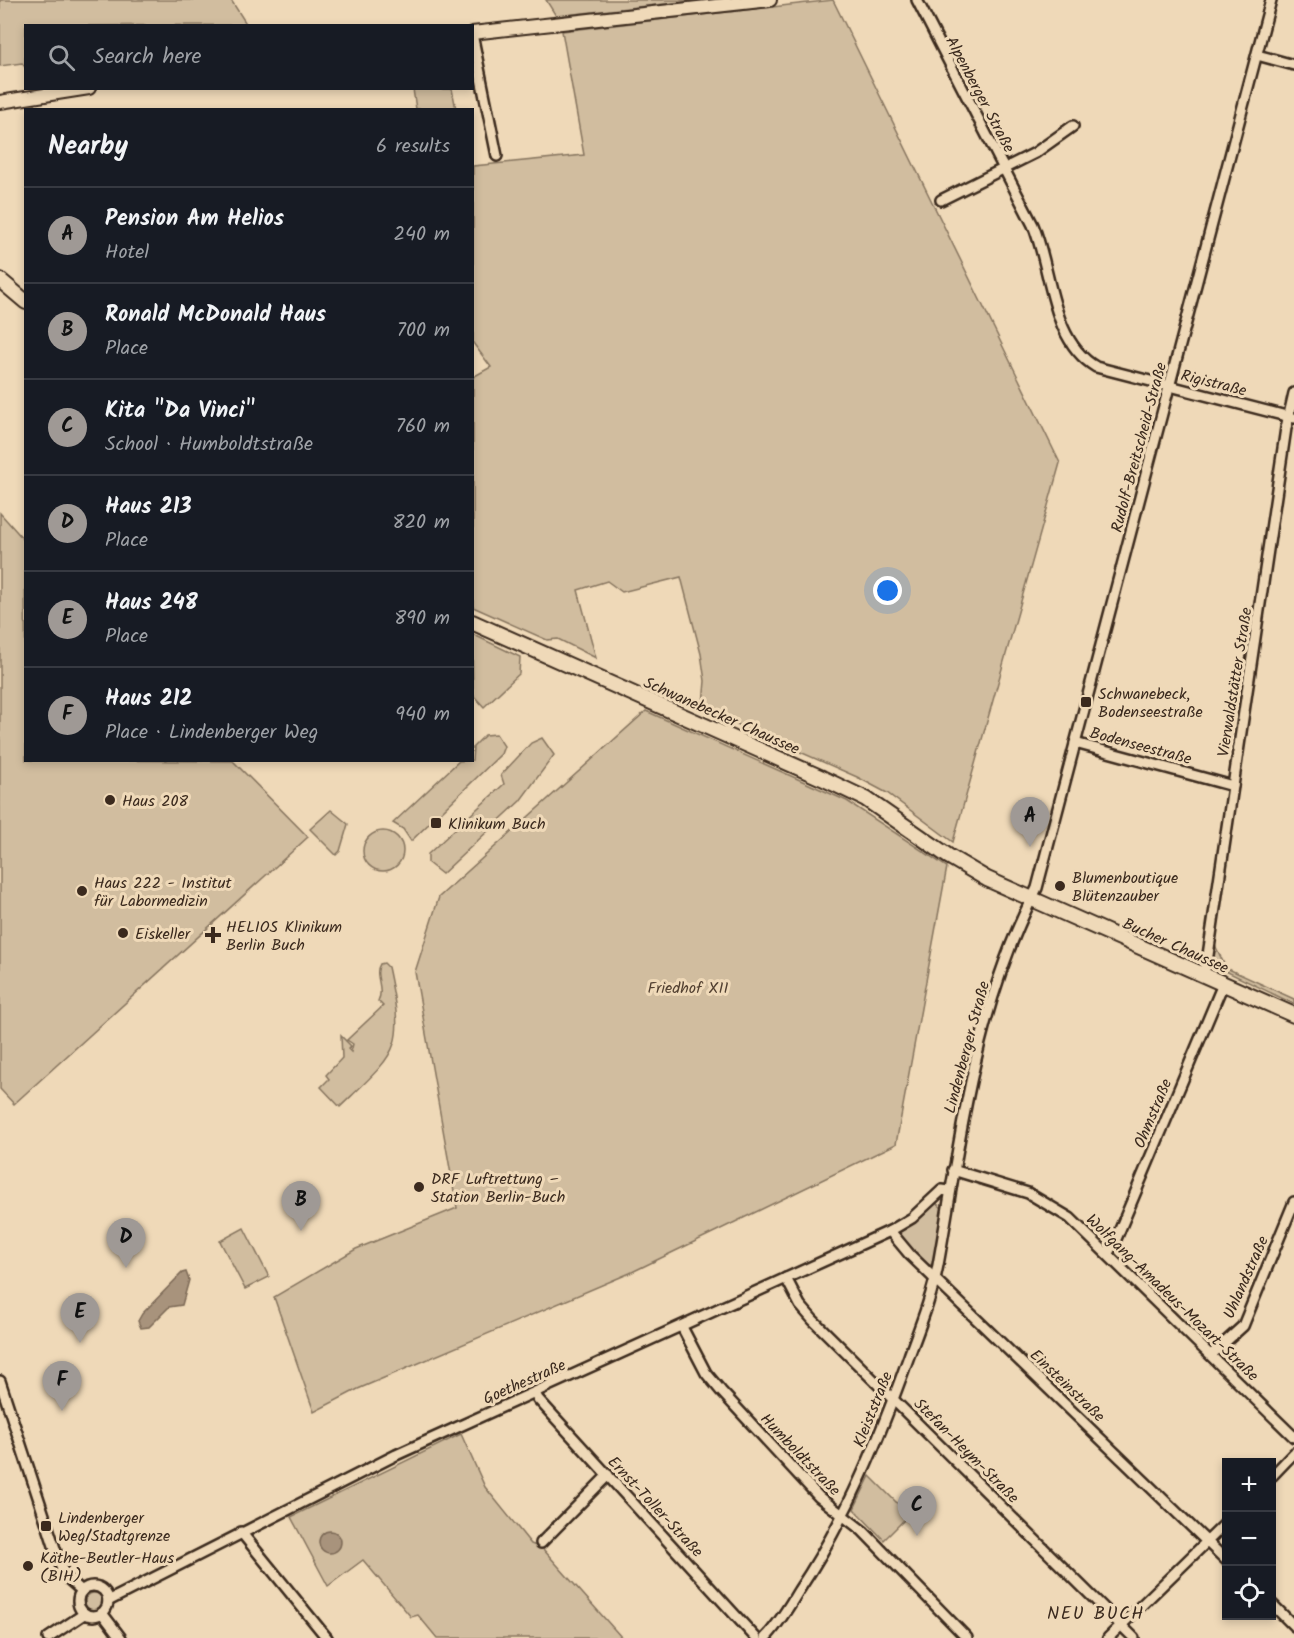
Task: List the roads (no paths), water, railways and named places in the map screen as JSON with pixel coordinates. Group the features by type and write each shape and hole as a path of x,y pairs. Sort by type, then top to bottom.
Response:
{"main road":[{"path":"0,280 24,300"},
{"name":"Schwanebecker Chaussee","path":"474,623 866,799 948,856"},
{"name":"Bucher Chaussee","path":"948,856 983,877 1030,900 1294,1016"}],"street":[{"path":"474,33 770,0"},
{"name":"Alpenberger Straße","path":"917,0 1041,245 1064,329 1080,354 1092,365"},
{"name":"Rudolf-Breitscheid-Straße","path":"1030,900 1036,888 1075,743 1271,0"},
{"path":"474,43 497,156"},
{"path":"1257,55 1294,65"},
{"path":"0,102 76,90"},
{"name":"Alpenberger Straße","path":"941,200 1051,143 1072,126"},
{"name":"Rigistraße","path":"1092,365 1291,417"},
{"name":"Vierwaldstätter Straße","path":"1203,975 1207,963 1294,393"},
{"name":"Bodenseestraße","path":"1075,743 1233,786"},
{"name":"Lindenberger Straße","path":"953,1170 968,1089 986,1018 1030,900"},
{"name":"Ohmstraße","path":"1108,1253 1116,1239 1222,984"},
{"name":"Kleiststraße","path":"765,1638 818,1562 843,1515 894,1399 935,1277 953,1170"},
{"name":"Wolfgang-Amadeus-Mozart-Straße","path":"953,1170 1028,1193 1070,1218 1294,1437"},
{"name":"Goethestraße","path":"108,1601 396,1455 890,1231 912,1218 942,1190 949,1191"},
{"name":"Uhlandstraße","path":"1211,1355 1244,1326 1294,1202"},
{"name":"Einsteinstraße","path":"890,1231 895,1239 1222,1555"},
{"name":"Stefan-Heym-Straße","path":"786,1278 800,1305 813,1320 1134,1638"},
{"name":"Humboldtstraße","path":"682,1327 700,1363 721,1392 819,1497 863,1531 966,1638"},
{"path":"0,1381 61,1567 65,1576 82,1591"},
{"name":"Ernst-Toller-Straße","path":"535,1393 756,1638"},
{"path":"1276,1472 1294,1453"},
{"path":"541,1543 608,1475"},
{"path":"1108,1638 1222,1527"},
{"path":"241,1532 327,1638"},
{"path":"87,1615 79,1604 82,1591 88,1587 100,1587 105,1592 108,1601 102,1613"},
{"path":"1276,1608 1294,1626"},
{"path":"48,1638 84,1614 102,1613"},
{"path":"102,1613 122,1638"}],"place":[{"name":"Schwanebeck, Bodenseestraße","path":"1086,702"},
{"name":"Haus 208","path":"110,800"},
{"name":"Klinikum Buch","path":"436,823"},
{"name":"Pension Am Helios","path":"1030,847"},
{"name":"Blumenboutique Blütenzauber","path":"1060,886"},
{"name":"Haus 222 - Institut für Labormedizin","path":"82,891"},
{"name":"Eiskeller","path":"123,933"},
{"name":"HELIOS Klinikum Berlin Buch","path":"213,935"},
{"name":"DRF Luftrettung – Station Berlin-Buch","path":"419,1187"},
{"name":"Ronald McDonald Haus","path":"301,1231"},
{"name":"Haus 213","path":"126,1268"},
{"name":"Haus 248","path":"80,1343"},
{"name":"Haus 212","path":"62,1411"},
{"name":"Lindenberger Weg/Stadtgrenze","path":"46,1526"},
{"name":"Kita \"Da Vinci\"","path":"917,1536"},
{"name":"Käthe-Beutler-Haus (BIH)","path":"28,1566"}],"district":[{"name":"NEU BUCH","path":"1096,1613"}],"park label":[{"name":"Friedhof XII","path":"688,987"}]}
